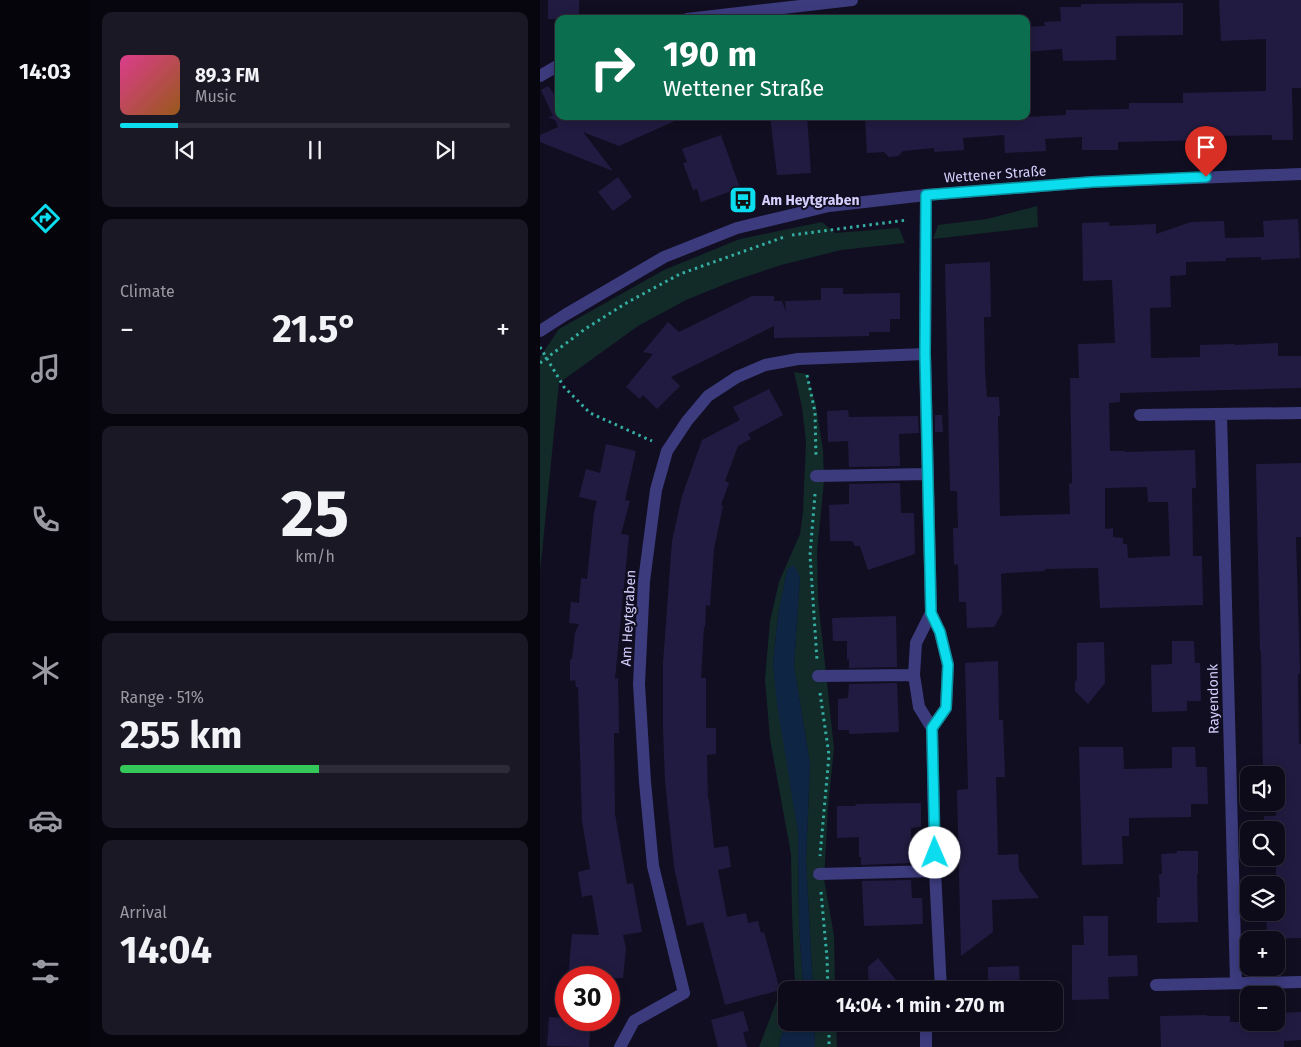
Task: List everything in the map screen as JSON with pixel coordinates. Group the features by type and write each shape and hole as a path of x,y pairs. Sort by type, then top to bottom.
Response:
{"street":[{"path":"722,15 852,0"},
{"path":"540,76 555,67"},
{"name":"Wettener Straße","path":"540,331 664,257 737,228 829,206 926,195 1092,182 1301,174"},
{"path":"926,195 925,354 931,613 940,632 948,665 946,708 932,728"},
{"name":"Am Heytgraben","path":"620,1047 634,1021 684,993 653,866 645,782 639,684 644,581 656,490 667,451 687,421 708,396 737,377 765,365 798,359 925,354"},
{"path":"1140,415 1301,413"},
{"name":"Rayendonk","path":"1221,414 1236,983"},
{"path":"816,476 928,474"},
{"path":"931,613 916,643 914,675 919,707 932,728 935,871 941,981"},
{"path":"818,676 914,675"},
{"path":"819,874 935,871"},
{"path":"1156,985 1301,982"},
{"path":"926,1031 926,1047"}],"path":[{"path":"540,363 599,320 680,274 789,236 925,218"},
{"path":"540,347 564,387 590,413 657,443 667,451"},
{"path":"828,1031 829,1047"}],"green space":[{"path":"1037,206 1038,227 933,239 938,225 987,219"},
{"path":"822,222 835,233 899,228 905,243 841,250 781,265 733,281 686,300 638,326 559,383 540,572 540,357 559,329 664,270 740,239"},
{"path":"794,372 807,374 816,406 823,450 824,481 817,551 818,599 834,748 824,879 834,936 835,981 813,981 806,861 810,764 794,666 800,577 787,570 778,616 773,664 798,833 799,926 803,981 795,981 791,854 770,739 765,679 770,621 779,582 800,534 803,512 806,442 802,407"},
{"path":"778,998 778,1031 784,1031 779,1047 759,1047"},
{"path":"814,1031 836,1031 837,1047 815,1047"}],"water":[{"path":"794,565 800,577 794,666 810,764 806,861 813,981 803,981 799,926 798,833 777,704 773,664 778,616 787,569"},
{"path":"784,1031 814,1031 815,1047 779,1047"}],"building":[{"path":"548,0 579,0 579,15 555,15 555,19 548,19"},
{"path":"1219,0 1301,0 1301,88 1292,88 1293,140 1272,140 1272,135 1217,136 1217,140 1118,142 1118,150 1082,150 1082,137 1045,139 1046,151 1005,153 1004,135 963,138 964,150 934,152 934,148 903,151 898,156 889,157 884,152 867,153 865,120 1030,120 1030,117 1066,115 1066,110 1129,109 1129,103 1183,103 1183,93 1266,91 1266,39 1221,41"},
{"path":"1183,3 1183,35 1116,36 1116,60 1063,61 1062,49 1030,52 1030,27 1045,26 1044,22 1061,21 1060,7 1081,7 1081,4"},
{"path":"548,86 555,95 555,120 547,117 553,116 541,90"},
{"path":"555,120 677,120 619,146 583,132 613,171 540,142 540,135 558,127"},
{"path":"770,120 807,120 811,173 777,175"},
{"path":"721,135 740,188 701,202 697,189 693,190 683,163 687,162 682,149"},
{"path":"618,177 632,197 613,211 598,192"},
{"path":"1298,219 1300,258 1261,260 1261,257 1226,258 1226,261 1186,262 1186,275 1170,276 1171,307 1150,308 1151,358 1200,357 1200,345 1278,343 1278,356 1301,356 1301,388 1120,393 1120,402 1109,403 1110,451 1195,450 1196,488 1192,488 1193,556 1202,556 1203,605 1100,608 1098,568 1045,569 1045,571 1001,574 1002,613 994,627 967,628 966,602 959,602 958,564 954,565 953,528 958,528 957,491 950,491 945,264 990,262 991,317 984,317 985,372 987,397 999,397 1000,516 1070,514 1069,484 1072,483 1070,378 1079,378 1078,344 1115,343 1112,280 1083,281 1082,223 1109,222 1109,226 1156,224 1156,234 1191,222 1224,221 1225,238 1264,237 1263,221","holes":["1147,487 1148,502 1168,502 1170,556 1128,558 1127,544 1123,544 1123,538 1113,537 1113,528 1105,529 1105,488"]},
{"path":"821,288 843,288 843,294 900,293 900,319 890,319 890,332 869,332 869,336 774,338 774,326 671,377 680,386 657,409 643,395 640,399 626,387 653,354 643,352 668,322 679,332 752,296 774,296 774,301 782,301 786,312 785,301 821,300"},
{"path":"769,389 783,415 748,434 751,439 738,446 725,481 729,483 721,505 723,506 714,549 710,606 706,605 701,678 706,678 706,728 716,728 716,754 707,755 708,799 714,848 728,846 731,867 718,870 727,917 746,913 748,923 758,921 761,933 764,932 778,983 778,991 725,1005 703,922 687,926 674,867 665,781 663,663 672,541 682,496 702,440 740,420 733,407"},
{"path":"848,410 849,417 918,416 919,433 899,434 900,466 849,467 848,441 828,442 827,411"},
{"path":"935,415 942,415 943,432 935,432"},
{"path":"606,444 636,451 625,500 630,501 621,534 629,535 615,679 618,678 619,733 614,733 615,814 627,884 633,883 642,932 623,935 626,948 623,978 620,978 620,966 569,966 572,934 599,935 592,895 582,897 578,872 590,869 582,821 578,687 576,687 575,680 570,681 570,660 572,659 575,633 579,624 569,623 571,602 579,603 581,578 587,579 594,512 597,501 579,497 586,469 600,473"},
{"path":"1301,463 1301,537 1296,537 1300,674 1298,674 1299,744 1301,744 1301,938 1285,938 1285,931 1267,931 1266,921 1285,921 1285,876 1276,876 1276,866 1285,866 1285,821 1264,821 1264,816 1276,816 1276,811 1285,811 1285,766 1263,766 1256,464"},
{"path":"900,483 901,513 914,513 915,554 868,570 860,546 855,546 852,541 830,541 829,505 849,504 849,484"},
{"path":"896,616 897,667 849,668 847,641 833,641 832,618"},
{"path":"1172,641 1194,641 1195,663 1200,663 1201,701 1187,701 1187,711 1152,712 1151,665 1172,664"},
{"path":"1104,642 1105,683 1088,704 1075,691 1077,643"},
{"path":"998,661 999,720 1003,720 1005,777 996,777 998,855 1018,854 1019,870 1039,898 992,900 993,932 961,956 957,790 968,789 965,663"},
{"path":"897,683 899,732 849,734 849,730 838,730 838,699 848,698 849,684"},
{"path":"1079,747 1123,747 1124,769 1172,768 1172,747 1195,747 1196,767 1207,767 1208,804 1191,804 1191,817 1129,818 1129,836 1122,836 1123,864 1082,865"},
{"path":"921,803 921,827 911,828 911,863 861,865 859,837 837,838 837,806"},
{"path":"1177,851 1198,851 1198,922 1157,923 1157,897 1160,897 1159,874 1162,874 1161,854 1177,853"},
{"path":"911,880 912,898 922,898 923,924 864,926 862,881"},
{"path":"1083,916 1108,916 1108,956 1137,955 1138,976 1108,977 1109,999 1072,1000 1072,945 1084,945"},
{"path":"878,958 896,981 869,981 868,967"},
{"path":"1019,966 1020,981 988,981 988,967"},
{"path":"743,1011 749,1031 743,1032 747,1047 718,1047 711,1020"},
{"path":"1301,1012 1301,1040 1284,1041 1284,1047 1161,1047 1160,1016 1230,1016 1230,1022 1240,1022 1240,1031 1285,1031 1285,1013"},
{"path":"549,1017 555,1017 555,1031 590,1031 589,1047 547,1046"}],"place":[{"name":"Am Heytgraben","path":"743,200"}],"route":[{"path":"935,853 932,728 946,708 948,665 940,632 931,613 925,354 926,195 1092,182 1206,177"}]}
